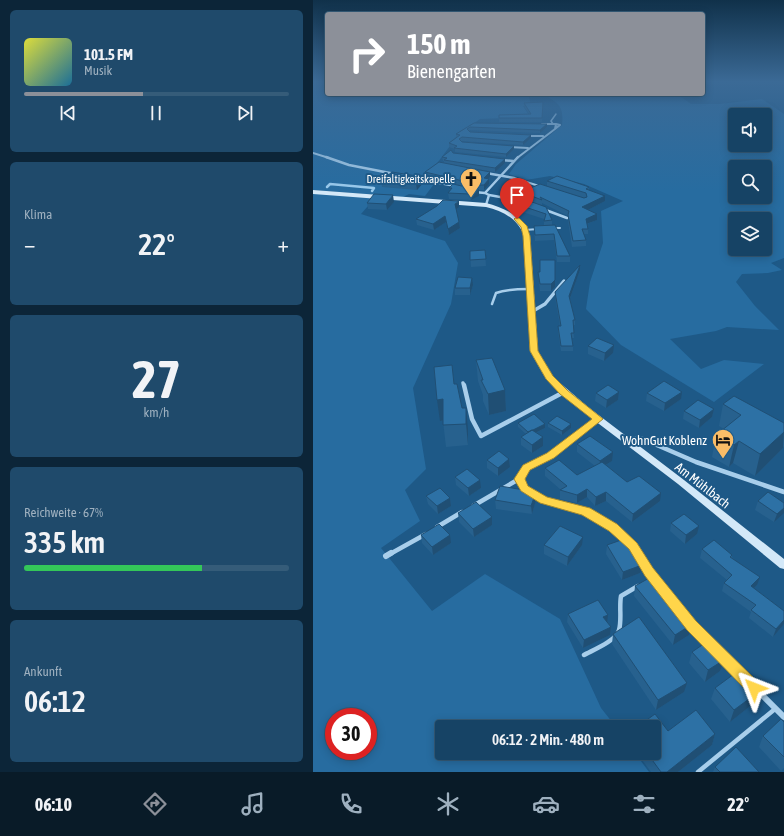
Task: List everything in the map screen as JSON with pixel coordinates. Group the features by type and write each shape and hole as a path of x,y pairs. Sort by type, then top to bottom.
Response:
{"street":[{"path":"485,193 513,161 560,125 541,125"},
{"path":"519,135 544,136"},
{"path":"506,146 528,148"},
{"path":"313,153 349,165 401,175"},
{"path":"493,159 513,161"},
{"path":"479,172 514,178"},
{"path":"414,178 459,187"},
{"path":"468,190 515,200"},
{"path":"313,192 486,205 496,208 517,219 525,230"},
{"path":"486,205 489,195"},
{"path":"539,207 567,218"},
{"name":"Am Mühlbach","path":"525,230 533,311 534,351 549,377 563,392 681,482 784,565"},
{"path":"533,311 545,304 564,281"},
{"path":"463,383 472,419 481,436 563,392"},
{"path":"386,556 519,479 527,468 551,455 598,419"},
{"path":"622,438 643,439 696,462 784,492"},
{"path":"519,479 525,489 544,500 586,511 613,528 633,546 653,577 691,626 784,717"}],"lane":[{"path":"553,118 551,121 554,124"},
{"path":"514,178 543,187"},
{"path":"548,229 560,228"},
{"path":"525,230 543,229"},
{"path":"492,304 496,293 498,292 514,289 531,289"},
{"path":"647,581 653,577"},
{"path":"584,655 614,638 619,632 619,607 621,596 640,584"},
{"path":"698,772 775,709"}],"shaded area":[{"path":"313,118 504,118 480,119 459,134 435,166 419,180 434,184 425,196 409,194 403,197 313,190"},
{"path":"562,118 728,118 728,152 772,152 772,118 784,118 784,258 771,263 782,270 768,273 742,274 736,282 755,306 779,330 727,327 716,331 670,339 701,369 724,360 764,364 714,402 621,345 586,309 590,282 603,243 601,211 623,201 584,184 550,176 526,180 509,174 516,164 562,125"},
{"path":"313,193 375,198 361,214 445,241 458,263 451,304 413,388 426,469 405,490 420,521 381,548 432,611 485,574 560,619 601,708 610,720 435,720 435,760 640,760 649,772 313,772"}],"building":[{"path":"474,123 547,124 540,130 470,127 467,129 470,132 531,135 523,142 462,137 459,139 462,142 514,146 506,154 454,148 457,146 449,143 460,135 456,134"},
{"path":"451,150 453,153 505,159 495,168 444,160 447,158 442,157"},
{"path":"439,162 490,172 484,178 489,179 484,185 480,185 425,172"},
{"path":"392,172 423,177 416,184 381,181"},
{"path":"557,176 589,187 586,189 605,196 582,207 597,214 586,219 588,229 582,229 586,240 573,241 568,215 569,211 540,197 542,200 521,192 540,184 584,198 587,197 586,193 547,181"},
{"path":"453,184 479,190 470,194 448,193 452,188 449,188"},
{"path":"374,194 393,195 386,204 367,203"},
{"path":"512,197 521,198 546,207 552,220 544,221 546,214 504,200"},
{"path":"443,200 459,201 455,204 459,222 448,229 445,216 433,224 416,219 437,206"},
{"path":"555,225 570,256 557,256 554,234 535,235 534,226"},
{"path":"485,250 486,259 470,260 470,251"},
{"path":"540,260 555,260 555,280 551,284 540,284 538,272 540,272"},
{"path":"580,265 569,296 575,320 573,320 574,333 571,333 573,346 561,346 558,326 561,326 555,292"},
{"path":"458,277 472,278 470,288 455,288"},
{"path":"597,338 614,345 605,353 588,346"},
{"path":"492,358 505,390 488,394 481,380 483,380 476,360"},
{"path":"452,365 454,384 457,384 462,408 466,408 466,424 443,425 443,399 437,400 434,367"},
{"path":"664,381 682,392 665,403 647,393"},
{"path":"608,385 619,392 607,400 596,393"},
{"path":"734,396 784,423 784,432 760,454 739,441 734,445 716,435 741,415 723,404"},
{"path":"698,400 714,409 700,420 684,411"},
{"path":"534,414 545,424 528,432 518,423"},
{"path":"557,416 571,424 562,431 548,423"},
{"path":"532,430 543,437 532,445 521,437"},
{"path":"590,436 613,452 600,461 577,444"},
{"path":"499,451 509,459 498,468 487,460"},
{"path":"559,460 577,475 602,462 627,482 639,476 661,493 633,514 606,492 596,497 587,489 577,495 560,490 567,486 545,468"},
{"path":"467,469 480,480 468,488 455,477"},
{"path":"500,486 536,492 531,506 495,500"},
{"path":"440,488 450,498 437,506 426,496"},
{"path":"768,492 784,503 784,508 777,514 758,501"},
{"path":"476,502 492,517 473,529 458,513"},
{"path":"684,514 699,526 686,535 671,523"},
{"path":"439,524 450,535 432,547 421,535"},
{"path":"560,526 583,537 568,557 544,545"},
{"path":"624,539 642,565 623,572 607,545"},
{"path":"714,540 732,555 730,557 760,577 751,586 784,611 784,620 776,629 751,610 756,605 724,583 732,575 702,549"},
{"path":"651,577 691,625 675,635 635,586"},
{"path":"598,600 608,615 603,617 611,627 584,640 568,614"},
{"path":"639,617 687,683 658,700 613,634"},
{"path":"708,641 724,660 708,670 692,652"},
{"path":"734,674 753,696 734,710 715,688"},
{"path":"696,710 715,734 667,772 661,772 652,760 661,760 661,722 668,731"},
{"path":"655,714 660,720 647,720"},
{"path":"781,719 784,722 784,757 763,736"},
{"path":"736,747 759,772 720,772 715,767"}],"waterway":[{"path":"327,187 330,184 374,188 372,191"}],"place":[{"name":"Dreifaltigkeitskapelle","path":"471,198"},
{"name":"WohnGut Koblenz","path":"723,460"}],"route":[{"path":"517,219 524,226 527,236 533,311 534,351 549,377 563,392 598,419 551,455 527,468 519,479 525,489 544,500 586,511 613,528 633,546 649,572 691,626 754,688"}]}
